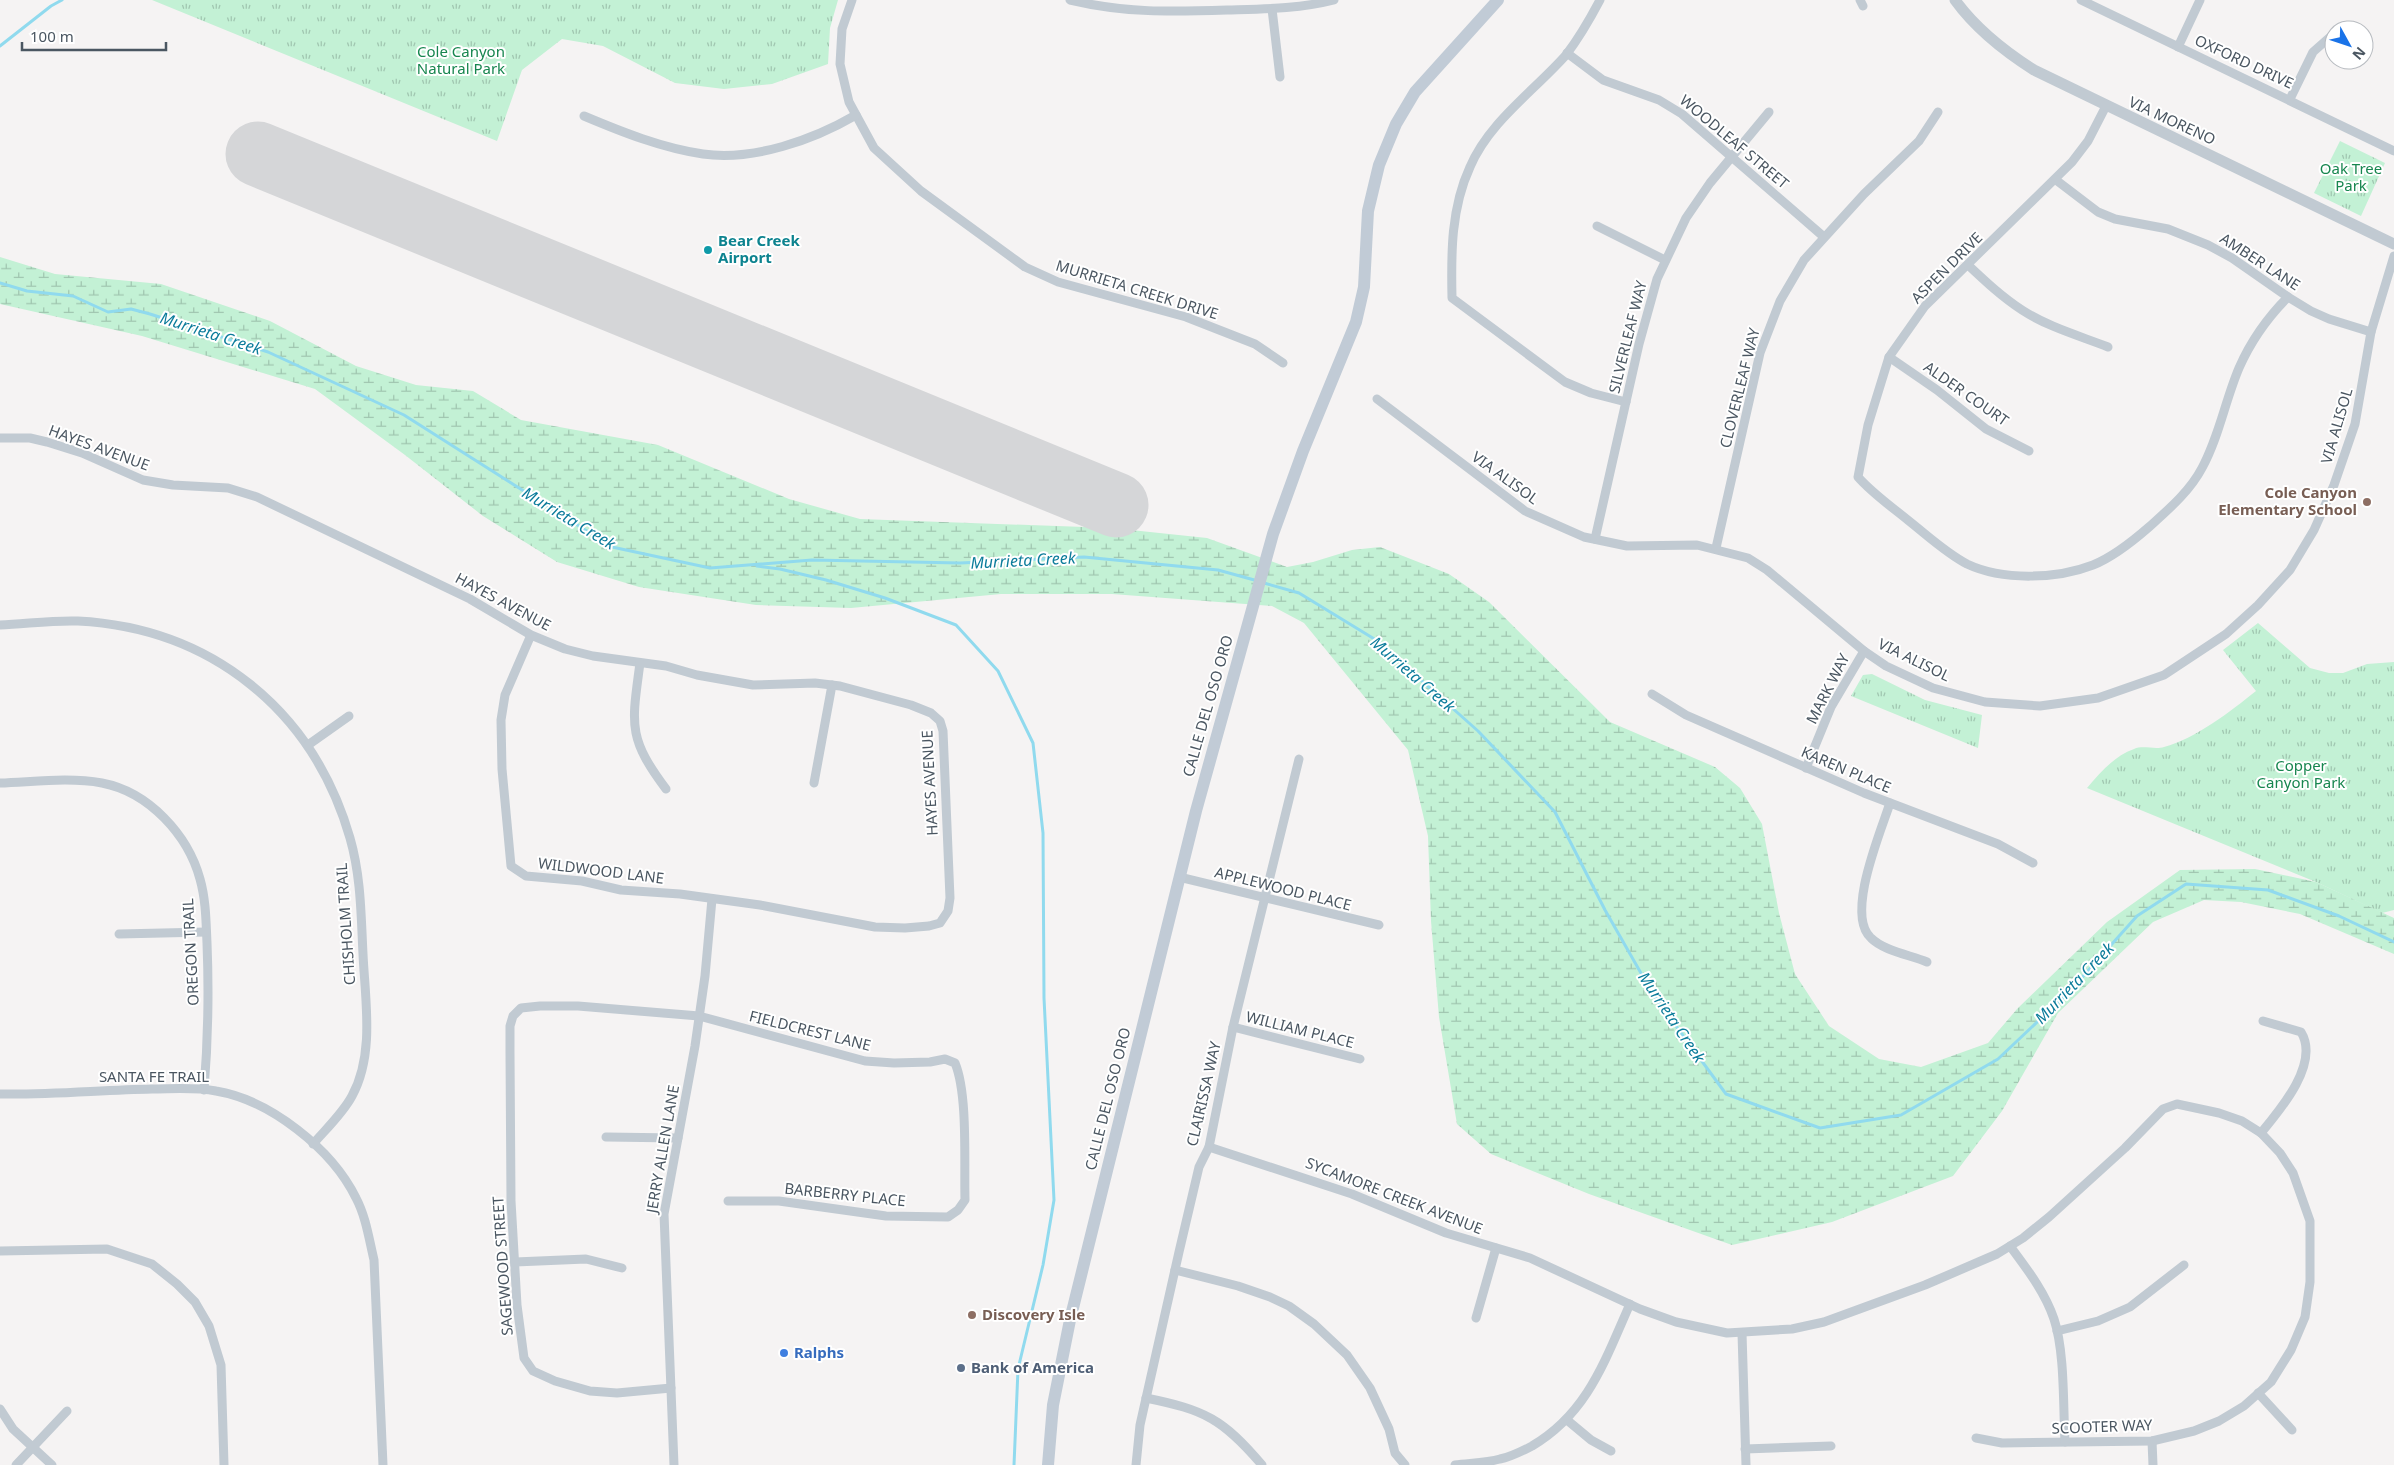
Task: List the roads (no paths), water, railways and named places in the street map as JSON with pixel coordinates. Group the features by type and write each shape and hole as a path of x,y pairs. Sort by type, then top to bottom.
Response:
{"main road":[{"name":"CALLE DEL OSO ORO","path":"1048,1465 1053,1405 1070,1320 1196,811 1273,534 1303,451 1356,322 1364,287 1368,211 1376,174 1388,143 1415,92 1498,0"}],"street":[{"name":"MURRIETA CREEK DRIVE","path":"852,0 842,29 840,64 849,102 874,148 921,191 1025,267 1058,282 1186,317 1255,344 1283,364"},
{"path":"1070,0 1155,13 1272,9 1310,6 1334,0"},
{"path":"1600,0 1567,53 1494,130 1470,166 1456,209 1453,237 1452,298 1565,382 1591,393 1626,402"},
{"name":"VIA MORENO","path":"1955,0 1982,32 2013,57 2049,78 2394,244"},
{"name":"OXFORD DRIVE","path":"2081,0 2290,99 2394,151"},
{"path":"2178,47 2200,0"},
{"path":"1272,9 1280,77"},
{"path":"2290,99 2313,52 2324,42"},
{"name":"WOODLEAF STREET","path":"1567,53 1603,80 1650,96 1672,106 1824,237"},
{"name":"ASPEN DRIVE","path":"2106,106 2088,141 2056,180 1925,306 1889,357 1868,425 1858,477 1868,488 1938,545 1968,564 1996,573 2024,577 2052,575 2094,565 2134,540 2172,506 2192,484 2202,468 2239,367 2276,309 2288,297"},
{"name":"SILVERLEAF WAY","path":"1595,539 1650,299 1665,260 1686,218 1732,156 1769,112"},
{"name":"CLOVERLEAF WAY","path":"1716,548 1754,379 1768,331 1780,300 1804,260 1864,194 1919,141 1938,112"},
{"path":"584,116 617,130 652,141 705,154 741,153 779,148 838,126 856,115"},
{"name":"AMBER LANE","path":"2056,180 2098,212 2116,219 2168,229 2208,245 2232,258 2288,297 2329,319 2370,332"},
{"path":"1597,226 1665,260"},
{"name":"VIA ALISOL","path":"1377,399 1524,511 1564,530 1627,546 1697,545 1716,548 1748,558 1767,570 1864,651 1886,666 1933,688 1985,702 2003,704 2040,706 2098,698 2164,675 2226,634 2258,605 2290,570 2314,530 2334,485 2355,424 2370,332 2394,256"},
{"path":"1968,265 1994,290 2023,311 2061,329 2108,346"},
{"name":"ALDER COURT","path":"1889,357 1936,390 1986,430 2029,451"},
{"name":"HAYES AVENUE","path":"0,438 30,438 47,442 82,453 143,480 173,485 228,488 257,497 470,598 531,635 565,649 593,656 666,666 697,675 753,685 815,683 832,685 911,705 931,713 940,721 944,746 950,898 948,911"},
{"name":"CHISHOLM TRAIL","path":"0,625 77,621 149,632 189,645 221,663 255,688 282,712 308,745 339,804 351,840 359,878 366,1020 366,1049 361,1072 352,1096 313,1144"},
{"name":"WILDWOOD LANE","path":"531,635 505,695 501,720 502,769 511,866 526,876 582,882 621,890 680,894 760,905 874,927 929,926 940,923 948,911"},
{"name":"MARK WAY","path":"1806,768 1831,707 1864,651"},
{"path":"640,663 633,706 635,734 640,751 666,789"},
{"path":"814,783 832,685"},
{"name":"KAREN PLACE","path":"1652,694 1686,715 1890,803 1998,844 2033,864"},
{"path":"308,745 349,716"},
{"name":"CLAIRISSA WAY","path":"1136,1465 1140,1425 1175,1270 1200,1167 1209,1146 1233,1027 1298,759"},
{"name":"OREGON TRAIL","path":"0,783 74,781 103,783 132,794 154,809 176,831 190,852 200,880 206,932 209,1031 204,1090"},
{"path":"1890,803 1864,880 1862,900 1864,924 1868,937 1877,943 1927,962"},
{"name":"APPLEWOOD PLACE","path":"1180,877 1379,925"},
{"name":"JERRY ALLEN LANE","path":"674,1465 664,1214 699,1016 712,899"},
{"path":"119,934 206,932"},
{"name":"FIELDCREST LANE","path":"512,1016 521,1008 569,1006 699,1016 865,1060 903,1063 930,1062 945,1059 955,1063 959,1074 962,1101 965,1200 958,1210"},
{"name":"SAGEWOOD STREET","path":"512,1016 510,1026 512,1201 517,1305 524,1358 533,1370 555,1381 590,1391 616,1393 671,1388"},
{"path":"2261,1133 2288,1099 2300,1076 2307,1042 2301,1032 2263,1021"},
{"name":"WILLIAM PLACE","path":"1233,1027 1360,1059"},
{"name":"SANTA FE TRAIL","path":"0,1094 116,1090 216,1091 240,1098 271,1111 313,1144 338,1172 356,1198 367,1227 374,1260 383,1465"},
{"name":"SYCAMORE CREEK AVENUE","path":"1209,1146 1352,1194 1446,1234 1530,1258 1630,1304 1676,1322 1727,1333 1742,1333 1792,1329 1856,1312 1966,1268 2010,1246 2049,1217 2125,1148 2163,1109 2177,1104 2219,1113 2242,1121 2261,1133"},
{"name":"SCOOTER WAY","path":"1976,1438 2002,1443 2152,1441 2194,1431 2219,1421 2244,1406 2270,1382 2291,1350 2305,1317 2310,1282 2310,1221 2292,1173 2280,1153 2261,1133"},
{"path":"606,1137 678,1138"},
{"name":"BARBERRY PLACE","path":"728,1201 778,1201 886,1216 948,1217 958,1210"},
{"path":"2010,1246 2038,1285 2054,1318 2060,1344 2065,1442"},
{"path":"1476,1318 1496,1248"},
{"path":"0,1251 107,1249 152,1264 177,1284 195,1302 209,1326 221,1365 224,1465"},
{"path":"515,1262 586,1259 622,1268"},
{"path":"2057,1331 2098,1321 2130,1307 2184,1265"},
{"path":"1175,1270 1238,1286 1270,1297 1289,1306 1314,1324 1347,1355 1370,1388 1389,1429 1395,1453 1405,1465"},
{"path":"1455,1465 1501,1459 1522,1451 1545,1438 1567,1420 1593,1386 1630,1304"},
{"path":"1742,1333 1746,1465"},
{"path":"2258,1394 2292,1430"},
{"path":"1146,1398 1179,1405 1208,1415 1226,1427 1262,1465"},
{"path":"0,1409 13,1429 52,1465"},
{"path":"16,1465 67,1411"},
{"path":"1567,1420 1591,1440 1611,1452"},
{"path":"2152,1441 2153,1465"},
{"path":"1745,1449 1831,1446"}],"waterway":[{"path":"0,46 51,6 62,0"},
{"name":"Murrieta Creek","path":"0,283 27,291 73,296 108,312 131,309 268,352 404,415 612,547 710,568 812,560 960,563 1084,557 1218,570 1258,581"},
{"path":"757,566 780,569 826,580 885,598 956,625 998,671 1033,743 1043,833 1044,998 1054,1200 1043,1265 1018,1369 1014,1465"},
{"name":"Murrieta Creek","path":"1264,583 1299,593 1376,640 1478,731 1555,812 1605,910 1654,996 1726,1094 1820,1128 1901,1115 1998,1059 2069,992 2137,916 2186,884 2268,890 2339,916 2394,942"}],"place":[{"name":"Bear Creek Airport","path":"708,250"},
{"name":"Cole Canyon Elementary School","path":"2367,502"},
{"name":"Discovery Isle","path":"972,1315"},
{"name":"Ralphs","path":"784,1353"},
{"name":"Bank of America","path":"961,1368"}],"park label":[{"name":"Cole Canyon Natural Park","path":"461,60"},
{"name":"Oak Tree Park","path":"2351,178"},
{"name":"Copper Canyon Park","path":"2301,774"}]}
